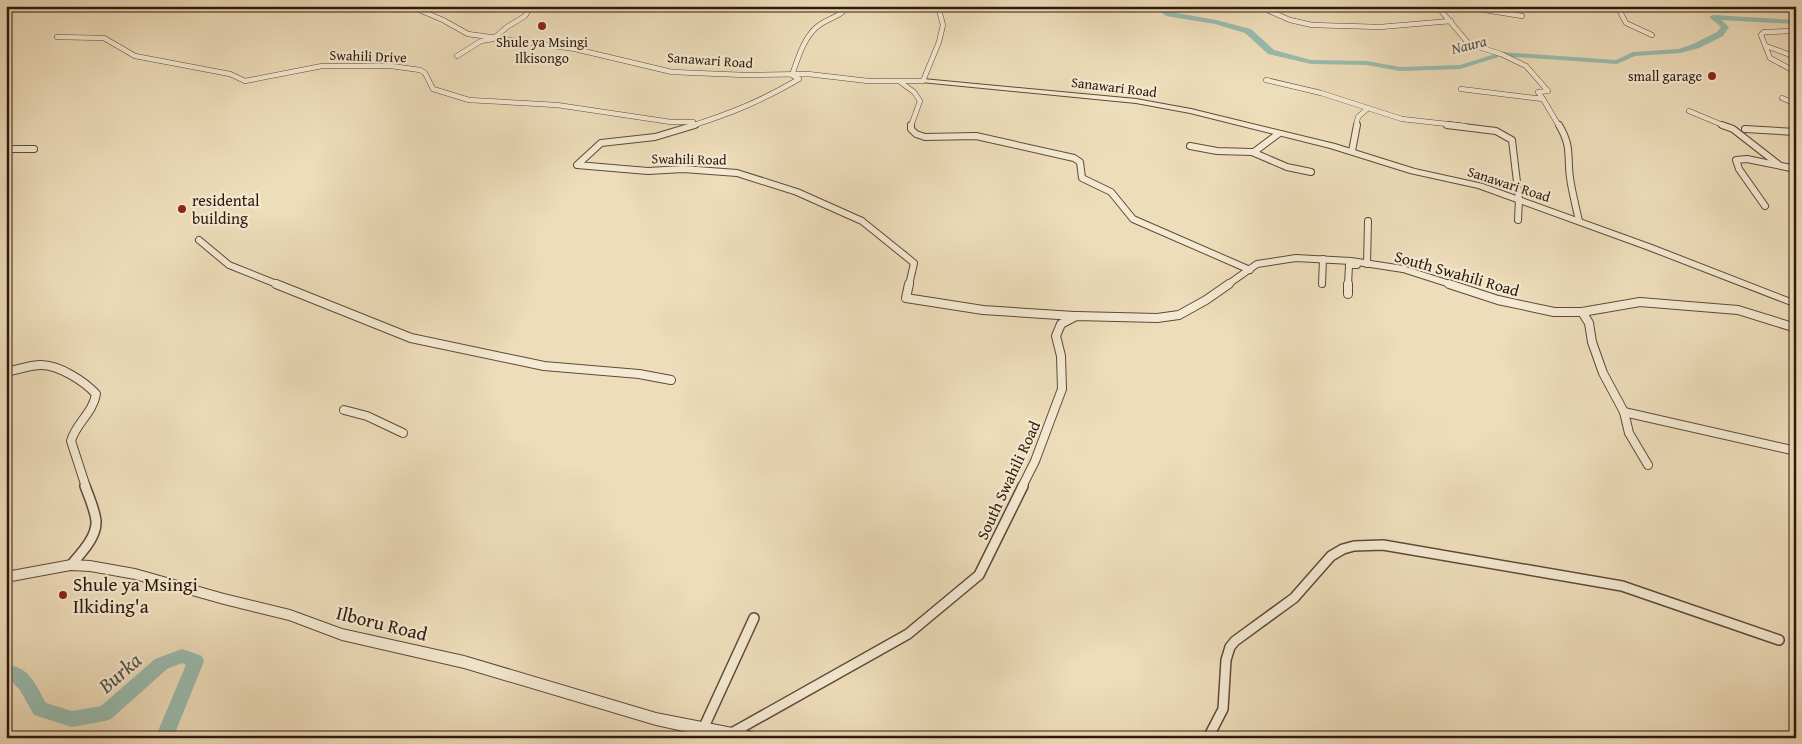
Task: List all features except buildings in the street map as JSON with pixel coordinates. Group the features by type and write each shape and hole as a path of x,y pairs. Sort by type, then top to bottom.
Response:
{"street":[{"name":"Sanawari Road","path":"410,6 443,20 452,27 468,34 493,39 575,48 672,72 736,75 808,74 868,81 924,81 1136,101 1191,111 1352,151 1413,171 1480,186 1579,221 1796,304"},
{"path":"457,56 481,40 493,39 524,16 531,6"},
{"name":"Swahili Road","path":"848,6 843,13 818,26 805,42 792,75 799,79 763,100 729,114 655,137 601,143 577,165 648,171 683,169 737,173 797,192 862,221 890,240 914,263 906,298 983,310 1076,316"},
{"path":"924,81 939,42 943,25 938,6"},
{"path":"1258,6 1290,20 1312,25 1371,27 1451,21"},
{"path":"1438,6 1470,44 1501,54 1526,66 1547,90 1538,92 1566,137 1569,147 1570,178 1579,221"},
{"path":"1460,6 1522,16"},
{"path":"1617,6 1626,23 1652,35"},
{"path":"1796,32 1762,33 1762,40 1770,58 1796,72"},
{"name":"Swahili Drive","path":"57,37 107,38 135,56 230,74 246,82 322,66 391,66 420,70 426,73 427,80 433,89 457,98 501,103 557,105 671,122 704,121"},
{"path":"1766,46 1796,57"},
{"path":"1266,80 1325,94 1366,110 1415,122 1465,126 1499,132 1508,136 1512,140 1519,199 1518,220"},
{"path":"899,82 914,92 920,101 911,126 911,129 916,134 931,138 976,136 1074,158 1080,162 1082,178 1111,192 1124,210 1133,218 1145,225 1250,270"},
{"path":"1461,89 1543,99"},
{"path":"1782,98 1796,104"},
{"path":"1352,151 1358,117 1366,110"},
{"path":"1689,110 1733,129 1779,165"},
{"path":"1745,128 1796,132"},
{"path":"1254,152 1278,134"},
{"path":"1190,146 1217,151 1254,152 1284,165 1311,172"},
{"path":"6,149 34,149"},
{"path":"1766,206 1739,169 1736,160 1747,159 1796,169"},
{"path":"1348,294 1349,265 1363,265 1366,263 1368,222"},
{"path":"198,240 229,265 411,338 539,365 639,374 671,380"},
{"name":"South Swahili Road","path":"730,734 908,634 979,575 1036,461 1062,389 1061,356 1056,336 1060,324 1076,316 1156,318 1179,315 1206,300 1257,264 1296,258 1366,263 1410,272 1471,293 1554,312 1582,312 1640,302 1714,306 1738,310 1796,328"},
{"path":"1322,284 1323,259"},
{"path":"1582,312 1589,323 1592,342 1603,373 1624,412 1629,433 1648,465"},
{"path":"6,372 38,365 48,366 90,386 96,394 94,404 72,436 71,441 96,520 94,532 90,540 72,565"},
{"path":"344,410 365,414 403,434"},
{"path":"1624,412 1796,451"},
{"path":"1208,738 1222,714 1227,653 1235,640 1292,600 1319,565 1331,555 1347,547 1383,545 1622,586 1779,640"},
{"name":"Ilboru Road","path":"6,577 72,565 135,574 290,615 342,634 464,662 656,719 748,738"},
{"path":"703,729 754,618"}],"waterway":[{"name":"Naura","path":"1156,6 1169,14 1216,22 1248,31 1271,52 1311,62 1367,63 1400,69 1460,67 1501,54 1617,62 1633,54 1680,51 1696,46 1720,34 1725,27 1713,17 1796,22"},
{"name":"Burka","path":"6,673 14,672 26,685 40,709 72,719 105,713 161,664 182,656 196,661 164,738"}],"place":[{"name":"Shule ya Msingi Ilkisongo","path":"542,26"},
{"name":"small garage","path":"1712,76"},
{"name":"residental building","path":"182,209"},
{"name":"Shule ya Msingi Ilkiding'a","path":"63,595"}]}
